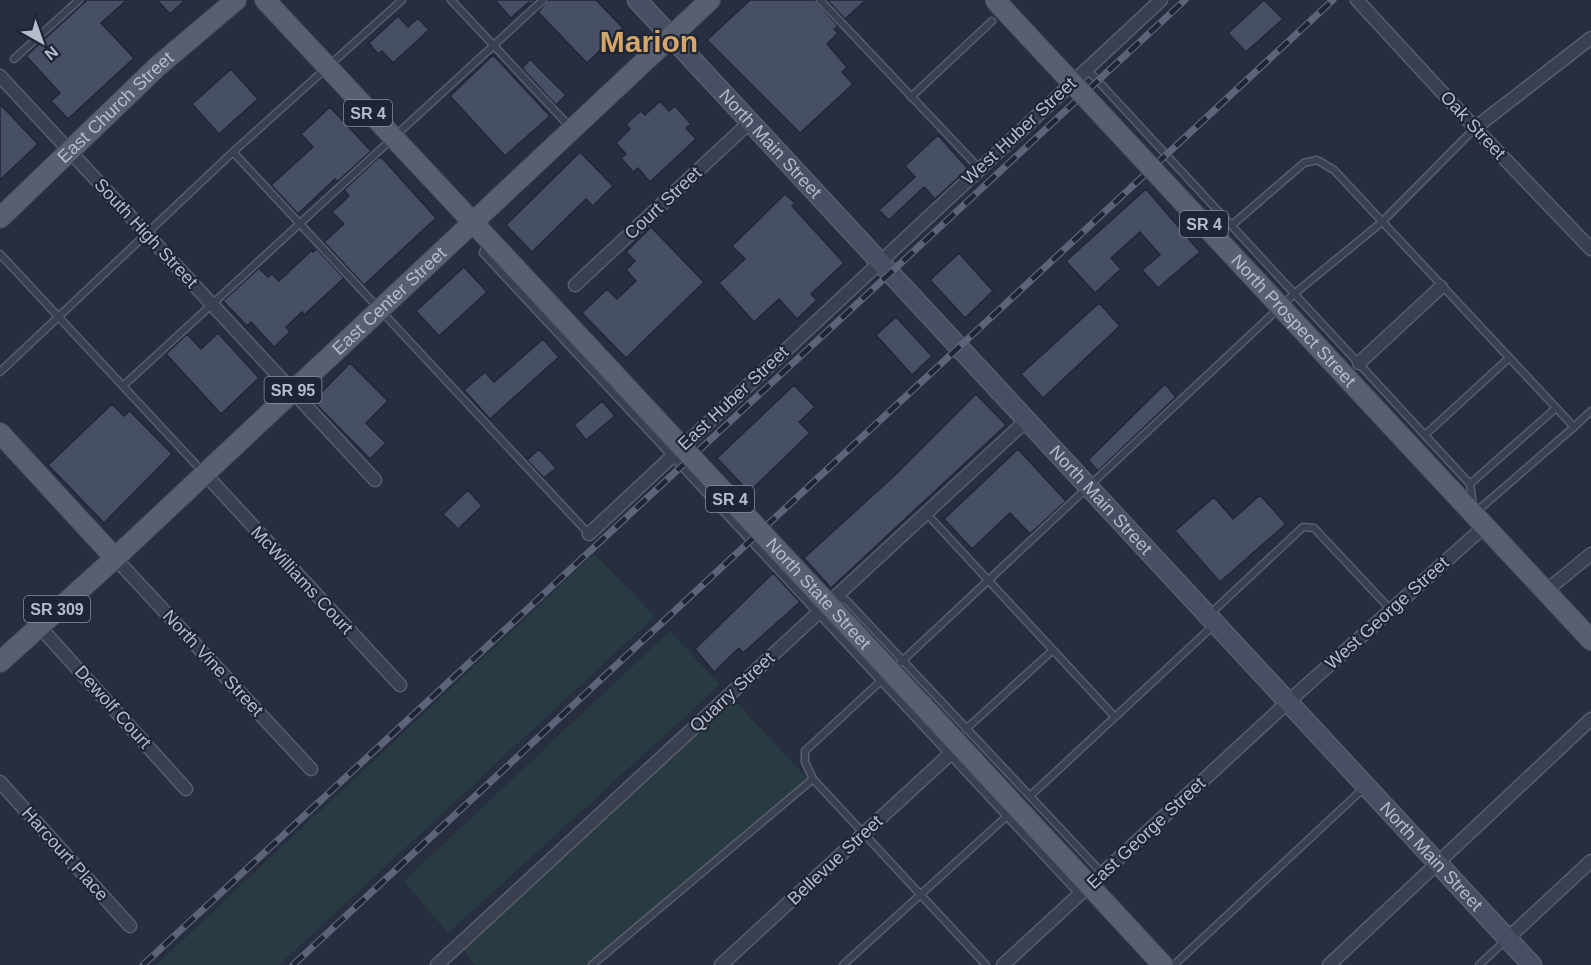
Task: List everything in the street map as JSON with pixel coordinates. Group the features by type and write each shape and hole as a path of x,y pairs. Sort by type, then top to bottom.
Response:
{"main road":[{"name":"East Church Street","path":"0,219 71,153 158,66 236,0"},
{"name":"SR 4","path":"265,0 473,224"},
{"name":"SR 95","path":"671,35 710,0"},
{"name":"North Prospect Street","path":"995,0 1419,442 1479,520 1591,640"},
{"name":"East Center Street","path":"0,662 115,558 379,309 473,224 671,35"},
{"name":"North State Street","path":"473,224 1163,965"},
{"path":"0,433 115,558"}],"street":[{"name":"North Main Street","path":"637,0 1368,785 1532,965"},
{"name":"West Huber Street","path":"878,261 1161,0"},
{"name":"Oak Street","path":"1357,0 1591,249"},
{"path":"1475,128 1591,38"},
{"name":"South High Street","path":"0,76 375,480"},
{"name":"Court Street","path":"575,285 751,121"},
{"name":"East Huber Street","path":"589,534 878,261"},
{"path":"1359,363 1442,287"},
{"name":"Quarry Street","path":"437,965 817,613 832,593 926,513 1028,419"},
{"name":"McWilliams Court","path":"205,474 400,685"},
{"name":"West George Street","path":"1289,700 1391,610 1479,520"},
{"path":"1546,591 1591,554"},
{"name":"North Vine Street","path":"115,558 311,769"},
{"name":"Dewolf Court","path":"39,626 186,789"},
{"name":"East George Street","path":"1003,965 1289,700"},
{"path":"1329,965 1591,719"},
{"name":"Bellevue Street","path":"721,965 950,754"},
{"name":"Harcourt Place","path":"0,782 130,926"},
{"path":"1508,939 1591,861"}],"lane":[{"path":"14,59 79,0"},
{"path":"0,372 233,152 402,0"},
{"path":"451,0 571,129"},
{"path":"123,386 543,0"},
{"path":"820,0 979,168"},
{"path":"911,97 992,21"},
{"path":"1087,69 1359,363 1419,442 1470,484 1479,520"},
{"path":"986,965 813,779 805,762 806,751 1294,294 1382,222 1475,128"},
{"path":"233,152 589,534"},
{"path":"1232,225 1304,163 1317,159 1334,170 1574,427"},
{"path":"512,252 498,237 488,240 483,253 1007,816 1090,885"},
{"path":"0,254 205,474"},
{"path":"572,316 760,518"},
{"path":"1419,442 1509,358"},
{"path":"1470,484 1556,408"},
{"path":"1479,520 1591,411"},
{"path":"926,513 1115,717"},
{"path":"1030,796 1115,717 1302,526 1314,528 1391,610"},
{"path":"832,593 847,602 901,662 1030,796 1090,885"},
{"path":"966,729 1053,650"},
{"path":"592,965 813,779"},
{"path":"1174,965 1368,785"},
{"path":"843,965 1007,816"},
{"path":"1479,965 1508,939"}],"shaded area":[{"path":"594,554 655,616 279,965 156,965"},
{"path":"670,631 720,685 448,933 404,881"},
{"path":"732,698 810,781 597,965 475,965 458,944"}],"building":[{"path":"87,0 127,0 101,23 134,58 68,119 51,101 60,93 26,56"},
{"path":"157,0 185,0 170,14"},
{"path":"495,0 535,0 531,4 529,2 511,18"},
{"path":"548,0 596,0 623,28 587,63 538,12"},
{"path":"750,0 815,0 838,26 834,29 838,33 827,44 847,67 842,72 853,84 800,133 707,40"},
{"path":"827,0 866,0 845,19"},
{"path":"1264,0 1283,19 1246,52 1228,33"},
{"path":"398,16 408,27 418,18 429,30 393,63 382,51 378,54 369,43"},
{"path":"493,55 550,116 505,156 450,96"},
{"path":"530,59 566,95 556,105 522,68"},
{"path":"231,69 258,99 219,134 192,104"},
{"path":"660,101 669,111 675,106 691,124 686,128 696,139 650,182 638,168 633,172 621,158 626,154 616,143 630,129 626,124 641,111 645,115"},
{"path":"0,104 38,144 0,180"},
{"path":"330,107 371,151 337,182 335,179 298,214 271,185 313,147 301,134"},
{"path":"938,135 968,169 935,199 924,187 889,220 879,210 915,177 905,166"},
{"path":"580,152 613,186 593,206 586,199 532,252 506,225"},
{"path":"378,158 382,158 436,218 364,285 324,242 344,224 332,212 349,196 344,190"},
{"path":"1146,189 1200,252 1158,288 1142,270 1160,255 1140,232 1111,258 1121,269 1095,293 1066,261"},
{"path":"785,194 795,203 792,206 844,263 811,294 817,300 797,319 779,299 754,322 719,283 745,259 732,246"},
{"path":"651,227 704,282 626,358 582,313 607,289 617,299 636,281 626,270 635,261 626,252"},
{"path":"317,249 344,278 304,315 302,312 286,327 290,332 274,347 251,322 247,326 223,301 259,268 268,277 272,274 279,281 312,250 313,252"},
{"path":"959,253 993,291 965,318 930,280"},
{"path":"464,267 487,292 439,336 416,311"},
{"path":"1099,303 1120,326 1043,398 1021,374"},
{"path":"896,317 932,356 912,375 876,335"},
{"path":"218,333 259,378 221,414 166,354 187,334 201,349"},
{"path":"543,339 559,357 490,419 464,390 485,372 494,382"},
{"path":"350,363 388,401 366,423 386,443 370,459 313,401"},
{"path":"1165,384 1176,397 1098,471 1088,460"},
{"path":"794,385 815,407 799,422 810,433 749,492 717,458"},
{"path":"976,394 1006,425 831,588 804,558 895,475"},
{"path":"602,401 615,416 586,440 574,425"},
{"path":"112,404 124,416 130,411 172,454 104,523 48,465"},
{"path":"539,449 556,468 544,478 527,460"},
{"path":"1018,449 1066,501 1030,534 1010,513 972,549 944,519"},
{"path":"468,490 482,506 458,529 443,514"},
{"path":"1260,495 1286,524 1220,582 1175,531 1214,497 1233,519"},
{"path":"773,573 800,602 743,653 739,648 714,672 695,649"}],"railway":[{"path":"143,965 1185,0"},
{"path":"293,965 1333,0"}],"district":[{"name":"Marion","path":"649,42"}]}
